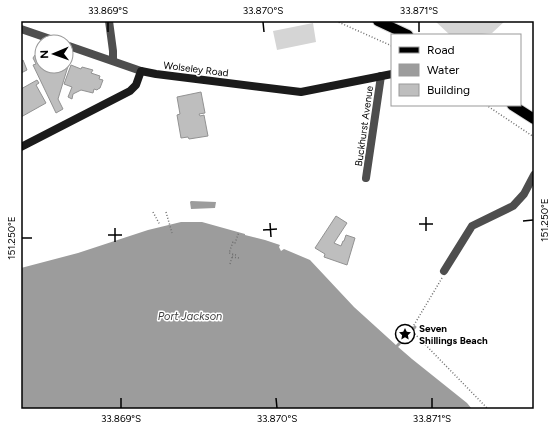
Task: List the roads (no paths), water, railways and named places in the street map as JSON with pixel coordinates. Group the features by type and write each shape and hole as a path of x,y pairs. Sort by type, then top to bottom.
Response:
{"main road":[{"path":"378,21 406,34"},
{"path":"514,106 534,119"}],"street":[{"path":"109,21 113,61"},
{"path":"21,29 35,34"},
{"path":"21,147 130,91 136,85 141,71 74,48"},
{"name":"Wolseley Road","path":"141,71 301,92 391,74"},
{"name":"Buckhurst Avenue","path":"366,178 381,76"},
{"path":"443,275 472,226 513,206 524,194 534,175"}],"water":[{"path":"191,201 216,202 215,208 191,209"},
{"name":"Port Jackson","path":"181,222 202,222 245,234 280,245 279,247 281,251 284,249 310,260 354,307 412,359 467,403 472,409 21,409 21,268 78,253 148,230"}],"waterway":[{"path":"397,346 415,327"}],"place":[{"name":"Seven Shillings Beach","path":"405,334"}]}
